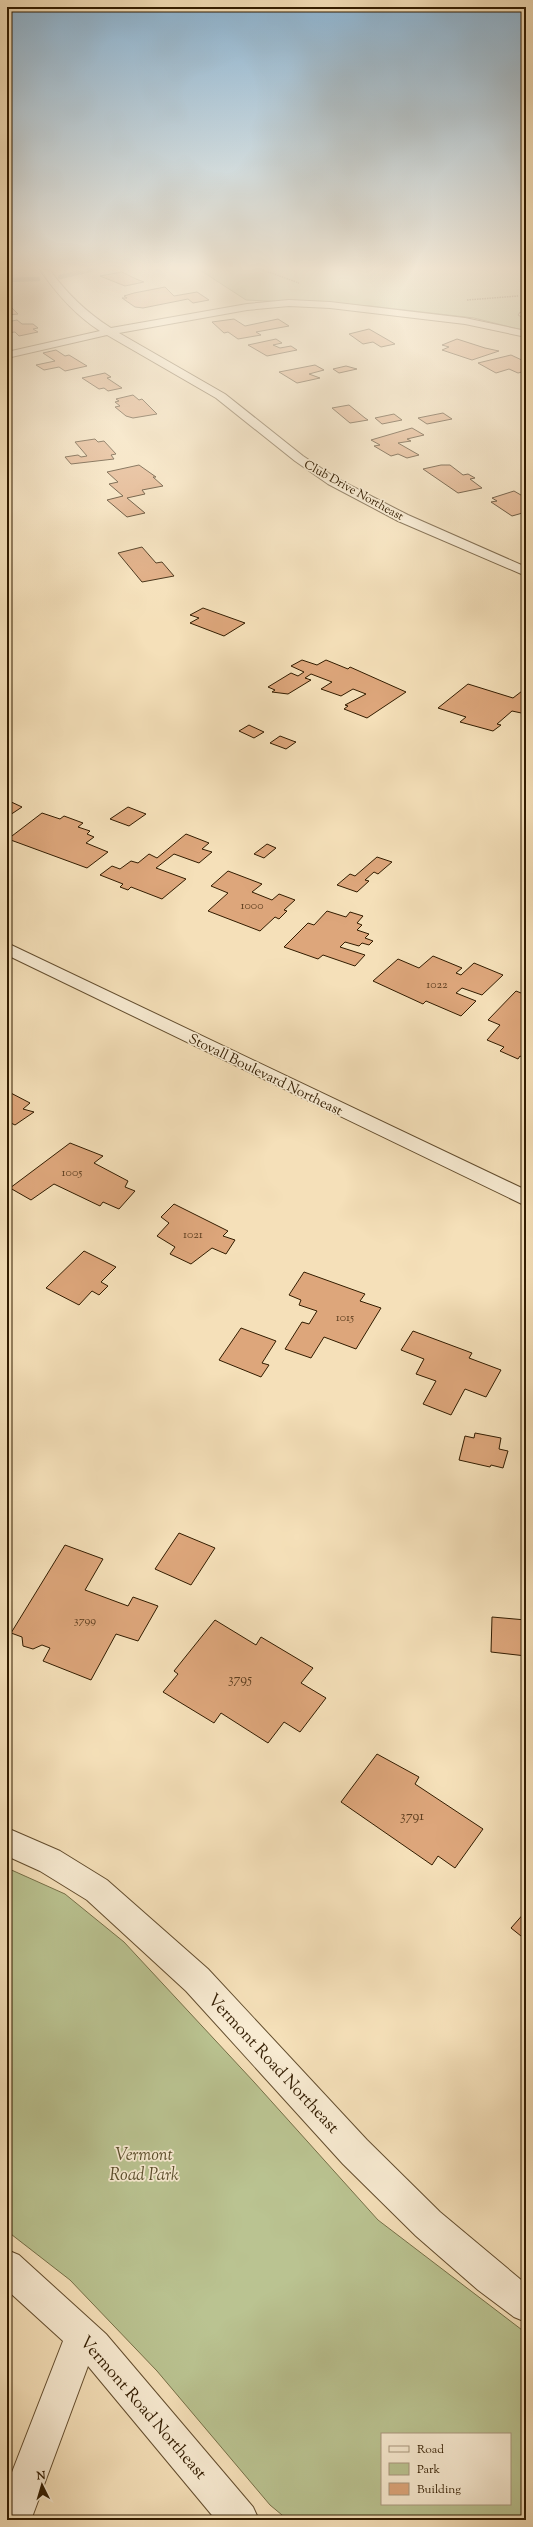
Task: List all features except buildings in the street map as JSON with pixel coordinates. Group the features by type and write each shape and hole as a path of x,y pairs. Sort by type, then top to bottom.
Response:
{"street":[{"name":"Club Drive Northeast","path":"208,388 277,443 332,481 416,523 526,572"},
{"name":"Stovall Boulevard Northeast","path":"7,948 526,1199"},
{"name":"Vermont Road Northeast","path":"7,1842 50,1861 97,1890 196,1980 355,2152 428,2224 490,2278 526,2305"},
{"name":"Vermont Road Northeast","path":"7,2267 94,2346 240,2520"},
{"path":"12,2520 82,2336"}],"green space":[{"name":"Vermont Road Park","path":"7,1868 65,1894 124,1942 254,2082 378,2220 526,2333 526,2520 288,2520 270,2505 157,2371 70,2280 7,2231"}]}
